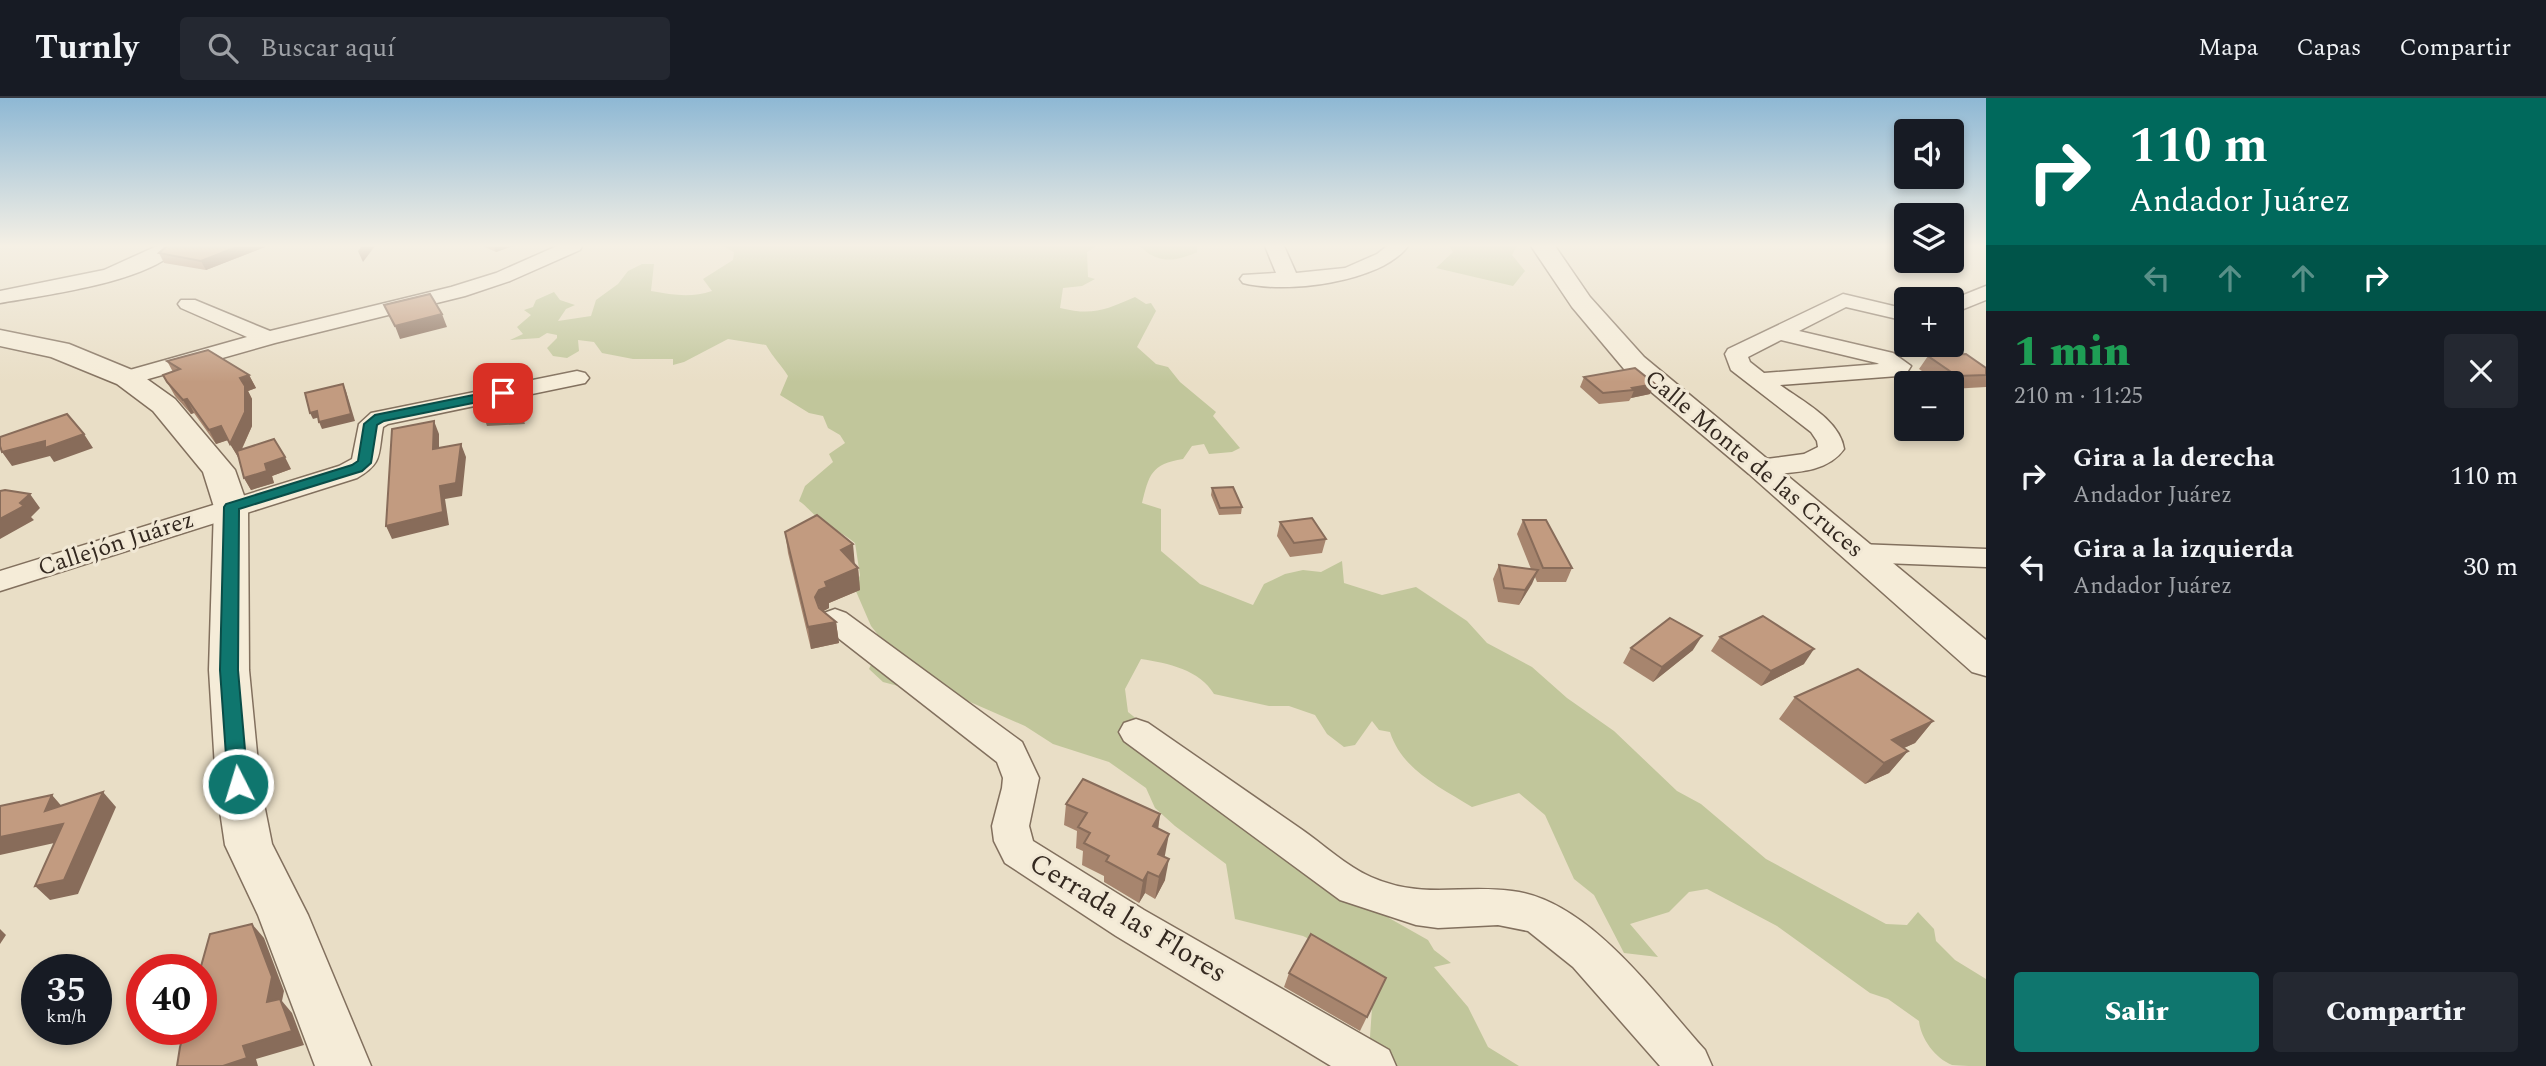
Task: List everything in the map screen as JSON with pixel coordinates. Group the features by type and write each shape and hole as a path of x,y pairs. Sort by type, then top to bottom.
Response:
{"street":[{"path":"0,297 28,291"},
{"path":"127,378 268,338 460,291"},
{"name":"Calle Monte de las Cruces","path":"1574,291 1634,363 1760,467 1986,662"},
{"path":"1964,302 1986,292"},
{"path":"1760,467 1814,460 1826,455 1831,449 1830,440 1820,427 1739,365 1736,354 1843,300 1894,312"},
{"path":"188,304 268,338"},
{"path":"1758,380 1898,369 1900,366 1885,358 1780,333"},
{"path":"0,338 59,350 127,378 164,405 219,470 231,507 229,670 238,784 249,845 283,915 343,1066"},
{"name":"Callejón Juárez","path":"0,582 357,468 364,463 371,424 380,418 577,378"},
{"path":"1858,553 1986,558"},
{"name":"Cerrada las Flores","path":"835,620 1010,752 1021,768 1022,787 1011,836 1019,852 1118,915 1373,1066"},
{"path":"1136,732 1354,888 1392,902 1426,909 1496,906 1525,910 1548,920 1598,965 1689,1066"}],"green space":[{"path":"608,291 652,291 674,295 1063,291 1060,308 1081,311 1099,310 1135,297 1146,304 1151,303 1156,311 1137,347 1156,364 1168,367 1180,382 1216,412 1213,416 1240,448 1232,452 1209,454 1204,444 1192,446 1183,459 1164,464 1153,472 1142,503 1161,509 1161,551 1200,584 1253,605 1264,584 1285,574 1303,570 1321,572 1342,561 1344,583 1382,595 1416,587 1467,621 1487,643 1532,667 1567,698 1614,731 1677,791 1701,804 1766,859 1886,924 1907,925 1918,912 1934,929 1936,941 1955,960 1986,979 1986,1066 1952,1065 1946,1062 1926,1041 1919,1021 1888,999 1870,993 1777,926 1707,889 1689,892 1669,912 1630,924 1658,957 1624,953 1594,895 1574,879 1545,815 1519,793 1472,807 1413,767 1403,757 1390,732 1379,730 1372,721 1355,745 1344,747 1327,734 1315,715 1289,706 1269,706 1214,694 1192,673 1141,659 1125,689 1128,712 1268,824 1308,877 1329,885 1356,905 1363,903 1384,908 1389,918 1428,940 1434,950 1451,963 1434,967 1468,1007 1488,1047 1519,1066 1368,1066 1374,979 1331,950 1303,936 1235,919 1226,864 1155,808 1146,788 1109,762 1053,744 1025,726 961,698 932,695 883,682 869,669 879,648 869,638 879,636 871,626 855,589 860,575 855,543 818,518 799,501 805,486 833,462 829,454 845,443 840,435 828,428 823,416 809,413 780,395 788,376 766,345 728,339 673,365 673,359 633,359 602,353 594,342 578,340 579,351 567,358 553,356 547,348 557,335 547,333 539,338 510,340 523,334 517,327 531,315 524,310 533,307 536,300 554,292 560,300 575,305 566,309 558,321 591,316 596,300"}],"building":[{"path":"430,294 442,314 395,326 384,305"},
{"path":"208,350 249,375 240,378 245,386 245,412 230,444 221,426 209,430 187,399 183,400 163,375 180,369 167,361"},
{"path":"1964,354 1986,368 1986,375 1964,376 1964,371 1950,371 1929,357 1964,357"},
{"path":"1635,368 1655,384 1632,388 1634,390 1603,393 1584,377"},
{"path":"343,384 351,414 319,422 317,411 310,413 305,393"},
{"path":"512,387 520,410 482,412 477,394"},
{"path":"67,414 84,434 45,448 45,441 2,452 0,437"},
{"path":"434,421 433,449 461,444 456,483 440,486 443,512 386,526 392,429"},
{"path":"274,439 285,457 265,464 267,471 244,478 237,451"},
{"path":"1233,487 1242,507 1220,508 1212,488"},
{"path":"0,491 30,494 20,503 24,506 0,519"},
{"path":"817,515 853,544 841,550 858,568 825,582 827,587 819,590 815,597 819,608 836,622 808,627 785,532"},
{"path":"1312,518 1326,539 1294,543 1280,522"},
{"path":"1523,520 1546,520 1572,568 1543,568"},
{"path":"1499,565 1538,570 1525,590 1504,588"},
{"path":"1763,616 1814,649 1771,671 1720,637"},
{"path":"1670,618 1702,636 1662,667 1631,648"},
{"path":"1858,669 1933,721 1892,740 1908,751 1884,763 1795,697"},
{"path":"1083,779 1160,814 1153,826 1169,834 1158,854 1169,859 1159,877 1148,872 1143,881 1106,861 1109,856 1084,843 1090,833 1078,827 1087,813 1066,804"},
{"path":"103,792 64,880 35,886 63,824 0,837 0,806 52,795 45,811"},
{"path":"252,924 272,977 267,1002 280,999 292,1031 243,1046 247,1058 223,1066 177,1066 181,1045 217,1045 217,954 204,954 210,934"},
{"path":"1311,934 1386,978 1367,1017 1289,973"}],"route":[{"path":"238,784 229,670 231,507 357,468 364,463 371,424 380,418 503,393"}]}
